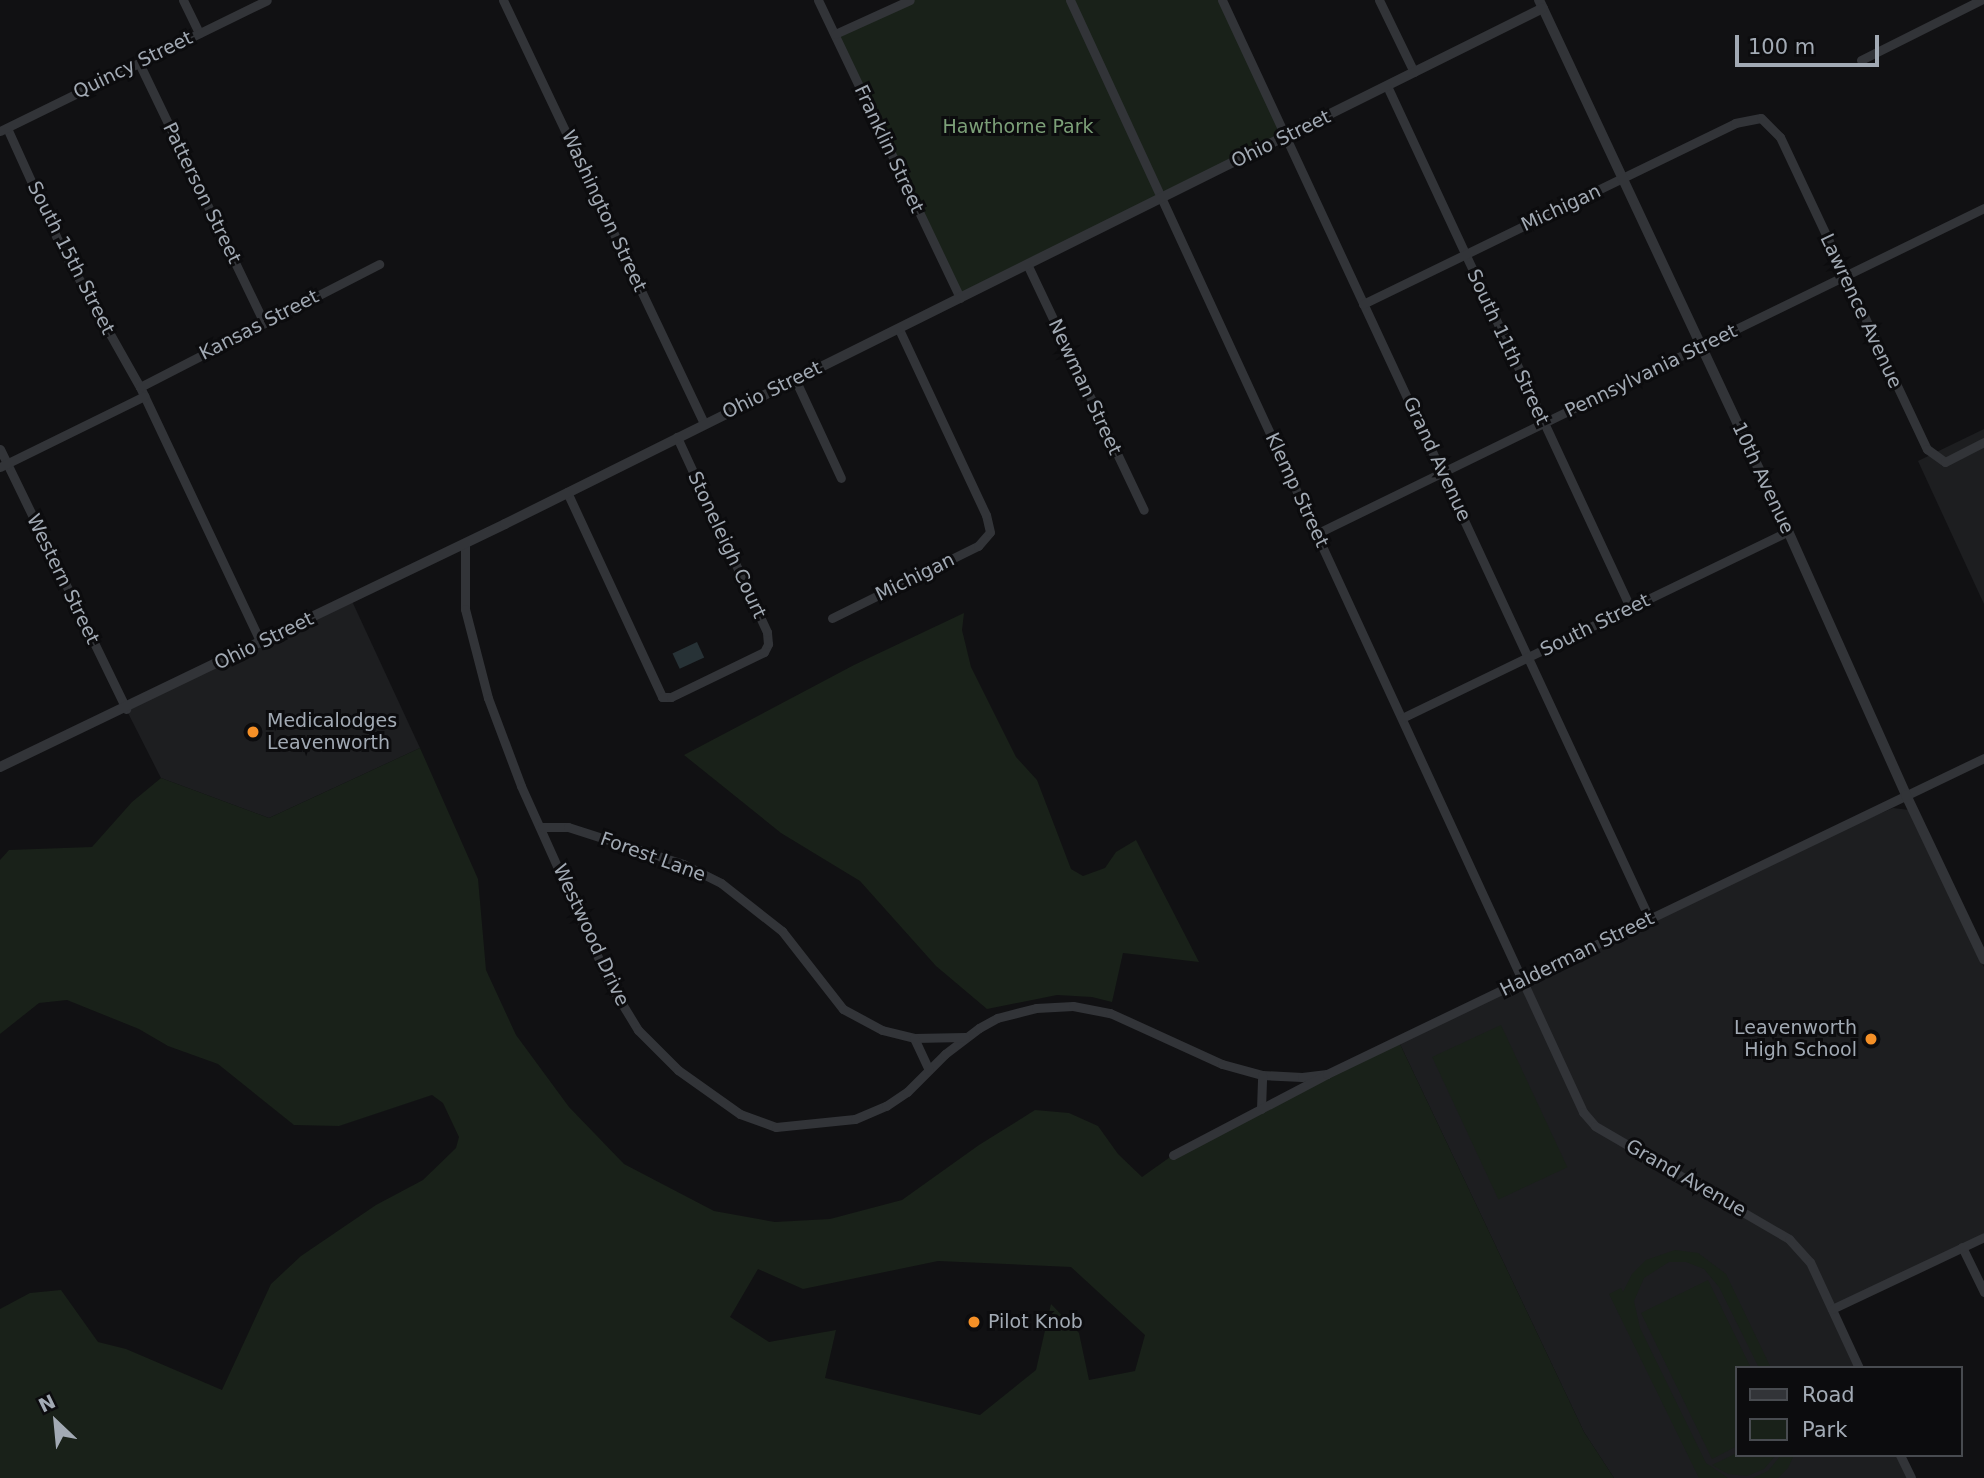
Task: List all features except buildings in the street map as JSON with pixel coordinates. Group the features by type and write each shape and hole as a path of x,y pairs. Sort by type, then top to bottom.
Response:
{"street":[{"path":"183,0 199,33"},
{"name":"Quincy Street","path":"3,129 267,0"},
{"name":"Washington Street","path":"503,0 704,423"},
{"name":"Franklin Street","path":"818,0 960,298"},
{"path":"835,34 908,0"},
{"name":"Klemp Street","path":"1070,0 1318,533 1520,981"},
{"name":"Grand Avenue","path":"1222,0 1650,919"},
{"path":"1379,0 1415,72"},
{"path":"1861,60 1981,0"},
{"name":"Ohio Street","path":"0,768 126,709 899,329 1415,72 1541,4"},
{"name":"10th Avenue","path":"1541,4 1788,531 1906,795 1984,959"},
{"name":"Patterson Street","path":"139,63 264,323"},
{"name":"South 11th Street","path":"1387,86 1630,607"},
{"name":"Michigan","path":"1363,304 1735,123 1761,117"},
{"name":"Lawrence Avenue","path":"1761,117 1780,137 1927,449 1945,463 1984,442"},
{"name":"South 15th Street","path":"3,129 61,247 142,391 261,643"},
{"name":"Pennsylvania Street","path":"1318,533 1984,208"},
{"name":"Kansas Street","path":"4,465 264,323 379,264"},
{"name":"Newman Street","path":"1027,264 1144,510"},
{"name":"Michigan","path":"832,618 978,546 986,539 990,527 899,329"},
{"path":"795,379 841,478"},
{"name":"Stoneleigh Court","path":"567,492 662,697 671,697 764,652 768,644 767,632 677,437"},
{"name":"Western Street","path":"0,449 4,465 126,709"},
{"name":"South Street","path":"1402,718 1788,531"},
{"name":"Westwood Drive","path":"465,543 465,609 472,647 512,761 610,984 638,1030 678,1070 740,1114 776,1127 855,1119 896,1099 965,1037 997,1018 1036,1008 1073,1006 1110,1013 1222,1064 1262,1075 1302,1077 1328,1074"},
{"name":"Halderman Street","path":"1173,1155 1328,1074 1984,758"},
{"name":"Forest Lane","path":"542,827 568,827 683,864 721,883 782,931 843,1009 882,1030 914,1038 965,1037"},
{"name":"Grand Avenue","path":"1520,981 1583,1112 1595,1126 1789,1238 1810,1262 1858,1366"},
{"path":"914,1038 929,1070"},
{"path":"1261,1109 1262,1075"},
{"path":"1832,1309 1984,1237"},
{"path":"1962,1247 1984,1292"},
{"path":"1901,1457 1910,1478"}],"shaded area":[{"path":"1984,429 1984,604 1918,461"},
{"path":"351,599 420,748 269,818 161,778 126,709"},
{"path":"697,642 704,657 680,669 673,653"},
{"path":"1893,808 1909,810 1984,967 1984,1237 1832,1309 1858,1366 1736,1366 1736,1457 1901,1457 1911,1478 1614,1478 1584,1432 1399,1042 1774,859"}],"green space":[{"name":"Hawthorne Park","path":"910,0 1222,0 1285,137 960,298 835,34"},
{"path":"964,613 962,630 971,667 1016,757 1037,780 1071,869 1083,876 1105,868 1116,852 1136,840 1199,962 1123,953 1112,1002 1092,997 1057,995 987,1009 936,966 860,881 781,833 684,755 854,665"},
{"path":"420,748 478,879 486,970 516,1035 569,1107 624,1164 714,1211 775,1222 830,1219 902,1200 979,1145 1035,1110 1069,1113 1098,1126 1118,1154 1142,1177 1173,1155 1399,1042 1584,1432 1614,1478 0,1478 0,1309 30,1293 61,1290 98,1342 126,1349 222,1390 271,1284 301,1256 376,1205 423,1180 456,1148 459,1137 443,1103 432,1095 339,1126 294,1125 218,1064 168,1046 139,1029 67,1000 39,1003 0,1034 0,860 9,850 92,847 132,802 161,778 269,818","holes":["938,1261 1071,1267 1145,1335 1135,1371 1089,1380 1079,1333 1051,1304 1036,1370 980,1415 825,1378 836,1330 769,1342 730,1317 758,1269 803,1289"]},
{"path":"1501,1025 1567,1167 1498,1199 1432,1057"},
{"path":"1675,1250 1698,1253 1726,1274 1770,1366 1758,1366 1719,1287 1704,1269 1686,1262 1669,1262 1644,1278 1634,1301 1640,1328 1706,1463 1728,1478 1699,1478 1609,1294 1621,1288 1623,1292 1632,1274 1646,1260"},
{"path":"1708,1280 1750,1366 1736,1366 1736,1447 1712,1459 1641,1313"},
{"path":"1736,1453 1736,1457 1774,1457 1764,1469 1747,1476 1728,1474 1712,1465"},
{"path":"1779,1457 1793,1457 1788,1468 1778,1478 1753,1478 1768,1471"}],"place":[{"name":"Medicalodges Leavenworth","path":"253,732"},
{"name":"Leavenworth High School","path":"1871,1039"},
{"name":"Pilot Knob","path":"974,1322"}]}
